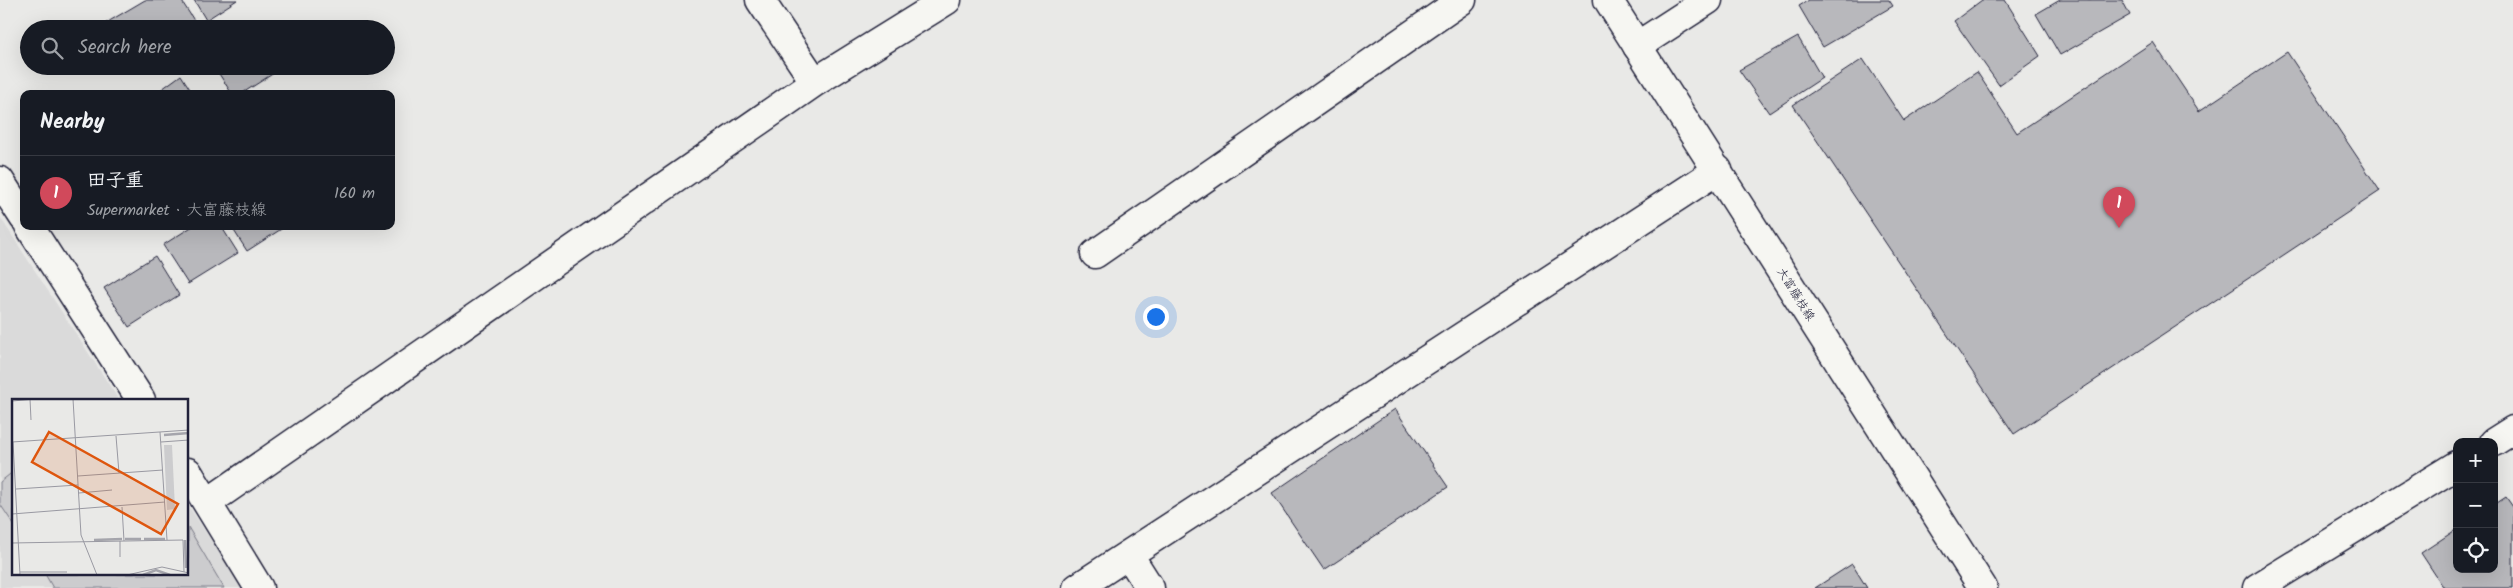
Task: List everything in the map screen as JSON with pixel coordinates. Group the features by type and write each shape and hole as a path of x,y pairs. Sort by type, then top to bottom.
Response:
{"street":[{"path":"760,0 815,82"},
{"path":"207,503 815,82 948,0"},
{"path":"1095,254 1462,0"},
{"name":"大富藤枝線","path":"1608,0 1718,170 1982,588"},
{"path":"1637,46 1708,0"},
{"path":"1078,588 1718,170"},
{"path":"0,181 20,212"},
{"path":"32,230 140,399"},
{"path":"2498,439 2513,430"},
{"path":"2257,588 2453,467"},
{"path":"189,474 259,588"},
{"path":"1129,555 1150,588"}],"shaded area":[{"path":"0,217 118,399 12,399 12,576 189,576 189,507 242,588 0,588"},
{"path":"12,473 12,522 0,504 0,482"},
{"path":"189,529 224,588 53,588 46,576 189,576"}],"building":[{"path":"145,0 181,0 194,20 111,20"},
{"path":"194,0 237,0 206,20"},
{"path":"1809,0 1889,0 1893,6 1823,47 1799,6"},
{"path":"1982,0 2005,0 2040,56 1999,85 1954,21"},
{"path":"2060,0 2122,0 2130,15 2060,55 2036,14"},
{"path":"1798,37 1822,78 1769,113 1739,70"},
{"path":"2153,42 2199,111 2287,52 2380,191 2014,434 1793,105 1863,59 1904,121 1977,72 2017,133"},
{"path":"181,75 190,90 160,90"},
{"path":"220,75 271,75 247,90 229,90"},
{"path":"187,230 224,230 238,253 188,284 163,245"},
{"path":"234,230 280,230 247,251"},
{"path":"155,256 179,295 129,327 104,288"},
{"path":"1395,409 1448,487 1324,570 1272,493"},
{"path":"2506,497 2513,507 2513,588 2444,588 2421,553 2453,532 2453,573 2498,573 2498,502"},
{"path":"1852,564 1867,588 1815,588"}],"place":[{"name":"田子重","path":"2119,228"}]}
